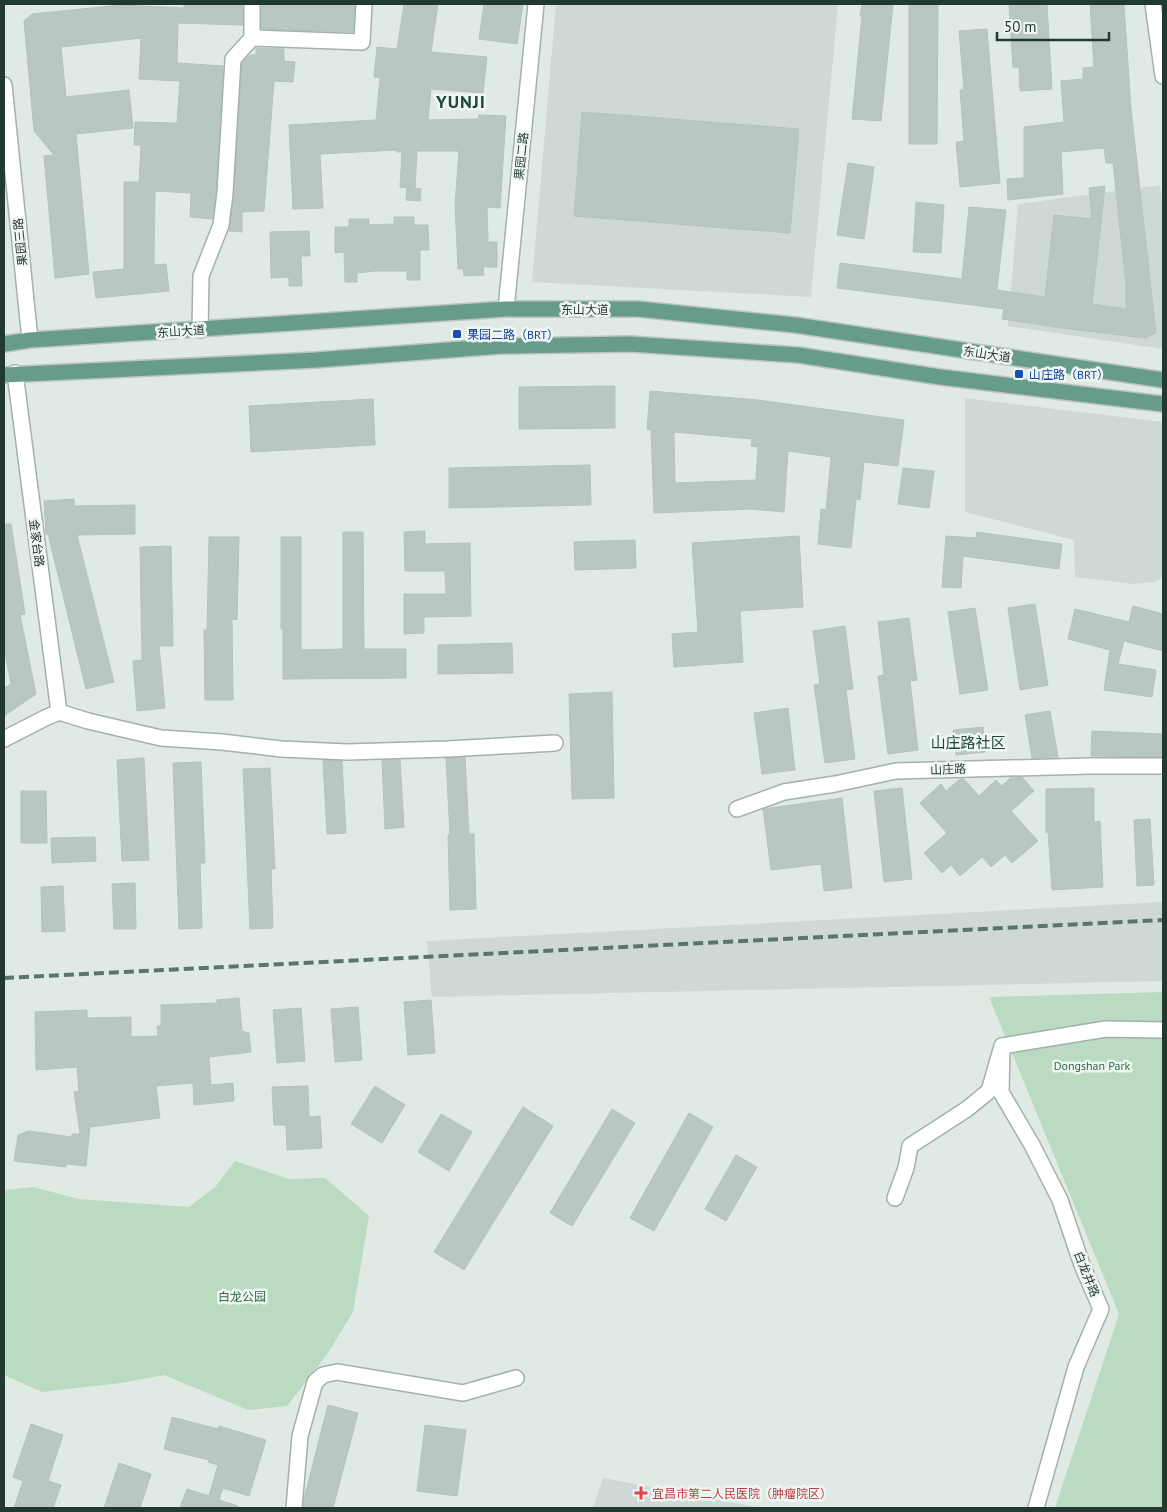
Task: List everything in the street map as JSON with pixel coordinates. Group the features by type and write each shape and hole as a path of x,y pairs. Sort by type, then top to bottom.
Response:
{"main road":[{"name":"东山大道","path":"4,344 30,340 506,309 638,309 795,325 1163,380"},
{"path":"10,374 316,360 502,346 630,344 798,355 940,377 1163,404"}],"street":[{"path":"200,330 201,276 221,225 225,193 233,59 252,38 252,4"},
{"path":"252,38 362,42 364,4"},
{"name":"果园二路","path":"506,309 536,4"},
{"path":"1153,4 1163,76"},
{"name":"果园三路","path":"4,85 30,340"},
{"name":"金家台路","path":"10,374 59,712"},
{"path":"4,739 59,712 88,721 161,738 222,742 281,749 347,752 555,743"},
{"name":"山庄路","path":"737,809 784,792 835,784 896,771 1163,766"},
{"path":"896,1198 906,1168 910,1146 967,1109 989,1091 1002,1046 1106,1029 1163,1030"},
{"name":"白龙井路","path":"1002,1046 1001,1092 1032,1145 1060,1200 1082,1265 1102,1309 1076,1367 1036,1508"},
{"path":"294,1508 300,1436 315,1382 323,1374 337,1372 463,1393 516,1378"}],"shaded area":[{"path":"556,4 838,4 811,297 532,282"},
{"path":"1160,185 1163,210 1163,349 1008,326 1018,204"},
{"path":"965,398 1163,422 1163,577 1154,582 1134,584 1075,577 1074,540 965,512"},
{"path":"1163,902 1163,981 432,997 427,941"},
{"name":"宜昌市第二人民医院（肿瘤院区）","path":"603,1478 762,1508 593,1508"}],"green space":[{"name":"Dongshan Park","path":"1163,992 1163,1508 1055,1508 1119,1314 989,997"},
{"name":"白龙公园","path":"235,1161 289,1179 325,1178 369,1216 353,1312 328,1353 287,1406 248,1410 164,1375 121,1383 42,1392 4,1375 4,1190 34,1187 78,1199 189,1207 216,1186"}],"building":[{"path":"184,4 243,4 243,25 178,23 177,63 223,66 216,192 212,219 190,217 191,193 155,191 154,265 166,264 169,291 96,298 93,272 124,269 124,182 139,182 141,145 134,145 135,122 177,123 180,81 139,79 141,38 61,47 66,97 129,90 133,128 76,134 89,274 55,278 44,156 54,155 34,131 24,21 32,14 121,5 184,8"},
{"path":"261,4 355,4 353,32 261,29"},
{"path":"404,4 438,4 431,52 487,57 483,93 431,89 428,120 478,119 479,115 506,116 500,208 487,207 488,242 497,242 497,267 483,267 484,275 464,276 463,269 458,269 455,205 459,151 417,151 415,188 421,189 420,201 406,200 407,188 410,188 400,187 402,152 397,152 397,150 320,154 323,208 293,209 289,125 376,120 380,78 374,77 377,47 397,49"},
{"path":"484,4 523,4 517,44 479,39"},
{"path":"862,4 893,4 881,121 852,119"},
{"path":"909,4 938,4 937,144 909,144"},
{"path":"1009,4 1047,4 1052,89 1020,91 1019,67 1013,68"},
{"path":"1090,4 1124,4 1131,109 1156,333 1145,338 1062,328 1002,319 1004,309 837,288 840,263 962,279 969,207 1006,210 997,290 1045,297 1054,215 1092,219 1089,188 1105,186 1092,304 1126,309 1126,285 1113,163 1106,163 1104,148 1061,152 1063,194 1008,200 1007,179 1024,178 1024,127 1064,122 1061,81 1083,79 1083,68 1094,67"},
{"path":"987,29 1000,183 960,187 956,142 964,141 960,90 964,90 959,31"},
{"path":"256,48 284,49 284,61 295,62 293,82 274,81 264,211 242,212 242,232 229,231 234,194 242,63 250,55 256,55"},
{"path":"582,112 799,129 790,233 574,216"},
{"path":"848,163 874,167 864,239 837,235"},
{"path":"916,202 944,205 941,253 913,252"},
{"path":"394,217 414,217 414,225 428,225 429,250 420,250 420,280 407,280 407,271 375,271 357,273 357,282 345,282 344,252 335,253 335,227 349,227 349,219 369,219 369,225 394,224"},
{"path":"309,231 310,256 301,256 302,286 289,286 289,277 271,278 270,232"},
{"path":"615,386 615,428 519,429 519,387"},
{"path":"650,391 758,400 904,420 898,466 864,462 860,500 856,499 851,548 818,544 821,509 826,510 831,457 788,451 784,512 751,509 654,513 651,430 647,429","holes":["674,432 752,439 751,446 758,447 756,480 675,483"]},
{"path":"373,399 375,445 251,452 249,406"},
{"path":"590,465 591,505 449,508 449,468"},
{"path":"903,468 934,471 929,508 898,504"},
{"path":"74,499 74,506 135,505 135,534 77,535 114,682 86,689 48,534 46,535 44,501"},
{"path":"4,524 11,524 25,614 20,615 36,694 4,716 4,688 11,684 4,648"},
{"path":"425,531 425,544 470,543 471,616 424,617 424,633 404,634 404,594 446,594 445,571 405,571 404,532"},
{"path":"343,532 363,532 364,649 406,649 406,678 283,679 281,537 301,537 301,650 343,649"},
{"path":"977,532 1062,544 1059,569 963,556 961,588 942,587 946,536 976,538"},
{"path":"799,536 803,607 740,611 743,662 674,667 672,634 698,632 692,543"},
{"path":"209,537 239,537 237,620 232,619 233,700 205,700 204,630 207,630"},
{"path":"635,540 636,568 575,570 574,542"},
{"path":"171,546 173,646 159,646 165,708 137,711 133,661 142,660 140,547"},
{"path":"1035,604 1048,685 1020,690 1008,608"},
{"path":"1133,606 1163,614 1163,651 1124,641 1118,664 1156,670 1152,697 1104,690 1110,650 1068,639 1075,609 1129,622"},
{"path":"975,608 988,690 960,694 948,612"},
{"path":"909,618 917,680 910,681 918,750 888,754 878,676 884,675 878,622"},
{"path":"845,626 853,689 846,690 855,759 825,763 814,685 820,684 813,631"},
{"path":"512,643 513,673 438,674 438,645"},
{"path":"612,692 614,798 572,799 569,694"},
{"path":"788,708 795,770 762,774 754,713"},
{"path":"1050,711 1058,757 1032,758 1025,715"},
{"path":"983,727 985,752 956,755 953,730"},
{"path":"1092,731 1163,734 1163,757 1091,756"},
{"path":"465,757 469,834 474,834 476,909 450,910 448,835 450,835 446,758"},
{"path":"144,758 149,860 122,861 117,760"},
{"path":"323,760 342,761 346,833 327,834"},
{"path":"382,760 400,760 404,827 385,829"},
{"path":"201,762 205,863 200,863 202,928 179,929 173,763"},
{"path":"270,768 275,869 271,869 273,928 250,929 243,769"},
{"path":"1011,777 1022,777 1034,791 1011,811 1038,841 1012,863 1005,855 991,867 982,857 960,876 951,865 942,873 924,853 947,833 920,803 941,784 946,791 960,779 964,779 979,796 996,780 1002,786"},
{"path":"902,788 912,879 884,882 874,791"},
{"path":"1094,788 1094,822 1100,821 1103,887 1052,890 1048,831 1046,833 1046,789"},
{"path":"21,791 46,791 47,843 21,843"},
{"path":"842,798 852,888 824,891 821,864 771,870 763,809"},
{"path":"1150,819 1154,885 1137,886 1134,820"},
{"path":"95,837 96,861 52,863 51,838"},
{"path":"135,883 136,929 114,929 112,884"},
{"path":"63,886 65,931 42,932 41,887"},
{"path":"239,998 242,1031 249,1033 251,1052 209,1057 211,1085 233,1083 234,1101 194,1105 193,1083 156,1086 160,1118 90,1127 86,1166 66,1164 66,1167 14,1161 18,1135 29,1131 72,1137 72,1134 80,1134 74,1092 79,1091 77,1067 36,1070 35,1012 87,1010 87,1018 131,1017 131,1037 158,1036 157,1026 161,1026 161,1005 217,1003 217,1000"},
{"path":"431,1000 435,1053 408,1055 404,1002"},
{"path":"358,1007 362,1060 335,1062 331,1009"},
{"path":"301,1008 305,1061 277,1063 273,1010"},
{"path":"308,1086 309,1117 320,1116 322,1148 287,1150 286,1125 274,1125 272,1087"},
{"path":"375,1086 405,1105 382,1143 351,1124"},
{"path":"523,1107 553,1126 464,1270 434,1252"},
{"path":"612,1109 635,1123 572,1226 550,1213"},
{"path":"689,1113 713,1127 654,1231 630,1218"},
{"path":"441,1114 472,1132 449,1171 418,1152"},
{"path":"736,1155 757,1167 726,1221 705,1209"},
{"path":"328,1405 358,1413 333,1508 303,1508 304,1499"},
{"path":"172,1417 218,1429 219,1426 266,1440 249,1496 223,1488 219,1500 238,1506 238,1508 180,1508 187,1489 209,1496 218,1465 208,1462 209,1460 164,1449"},
{"path":"31,1424 63,1435 48,1481 61,1485 53,1508 14,1508 23,1481 13,1477"},
{"path":"425,1425 466,1430 457,1496 417,1491"},
{"path":"119,1463 151,1474 140,1508 104,1508"}],"railway":[{"path":"4,978 1163,920"}],"place":[{"name":"果园二路（BRT）","path":"457,334"},
{"name":"山庄路（BRT）","path":"1019,374"},
{"name":"宜昌市第二人民医院（肿瘤院区）","path":"641,1493"}],"district":[{"name":"YUNJI","path":"461,101"},
{"name":"山庄路社区","path":"968,742"}]}
